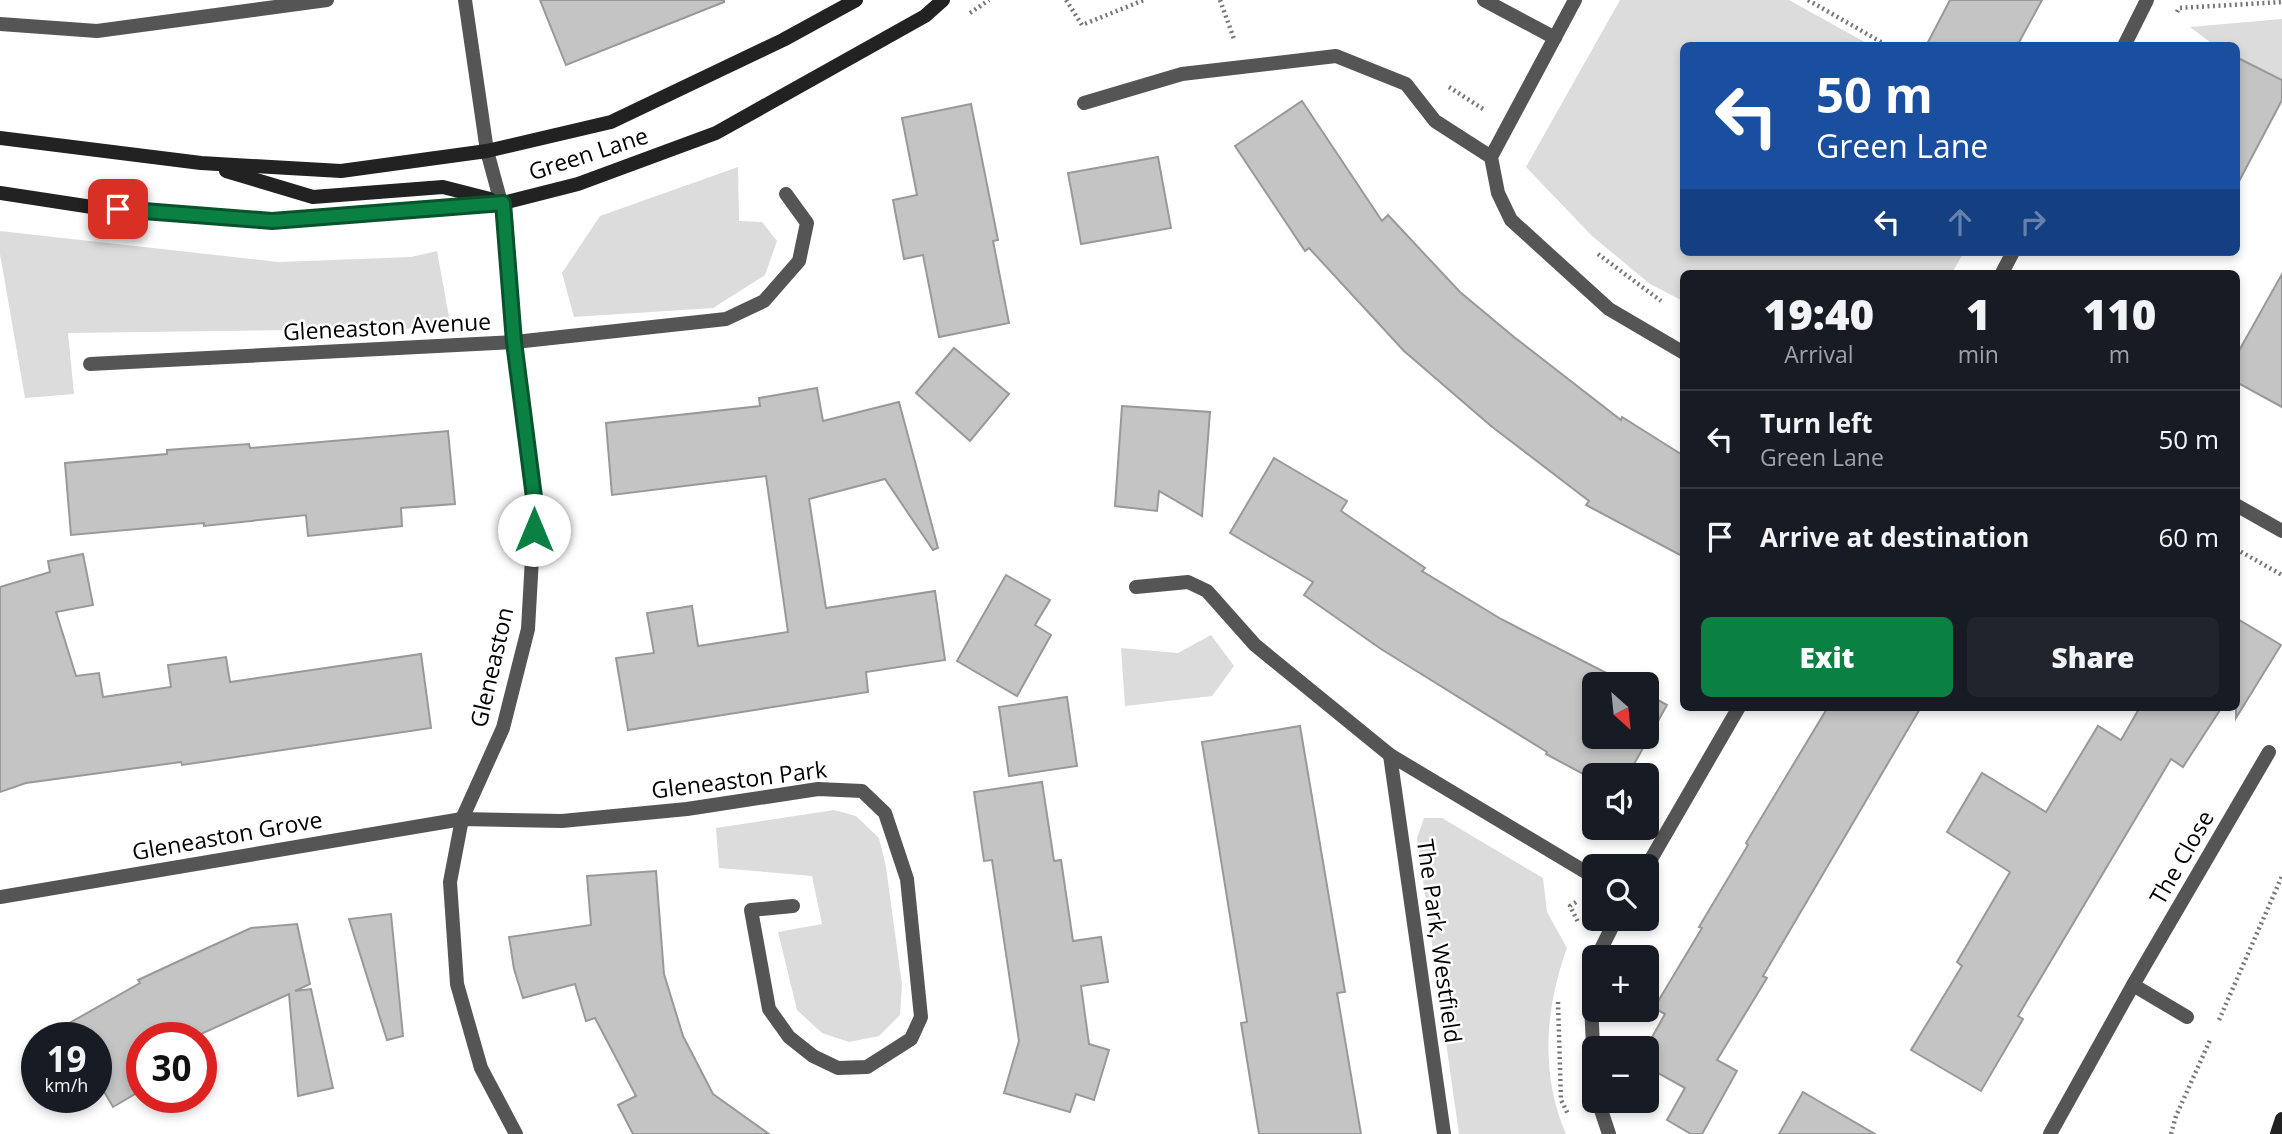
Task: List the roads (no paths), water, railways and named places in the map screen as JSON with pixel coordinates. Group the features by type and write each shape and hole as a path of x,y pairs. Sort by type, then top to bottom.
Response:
{"street":[{"path":"0,23 97,31 327,0"},
{"name":"Gleneaston","path":"465,0 487,151 503,203 514,342 535,505 528,629 503,728 461,819 450,882 457,984 481,1068 516,1134"},
{"name":"Green Lane","path":"0,138 201,163 341,171 487,151 611,122 783,40 856,0"},
{"name":"Green Lane","path":"0,193 92,207 272,221 503,203 578,184 716,133 925,16 943,0"},
{"path":"1484,0 1555,38"},
{"path":"1575,0 1491,157 1498,193 1511,220 1609,309 1680,351"},
{"path":"2126,42 2147,0"},
{"path":"1084,103 1182,74 1336,56 1406,84 1435,121 1491,157"},
{"path":"201,163 313,197 443,187 503,203"},
{"name":"Gleneaston Avenue","path":"90,364 514,342 726,319 764,301 799,261 807,223 786,194"},
{"path":"2240,507 2282,531"},
{"path":"1136,587 1188,582 1208,591 1255,645 1390,755 1582,870"},
{"path":"1654,854 1738,711"},
{"name":"The Close","path":"2050,1134 2133,985 2269,752"},
{"name":"The Park, Westfield","path":"1390,755 1444,1134"},
{"name":"Gleneaston Park","path":"461,819 562,821 687,809 818,789 862,791 885,813 907,879 921,1017 911,1039 867,1067 838,1068 813,1056 789,1037 769,1009 751,911 793,906"},
{"name":"Gleneaston Grove","path":"0,897 461,819"},
{"path":"2133,985 2186,1017"},
{"path":"1602,1113 1609,1134"},
{"path":"2277,1134 2282,1119"}]}
